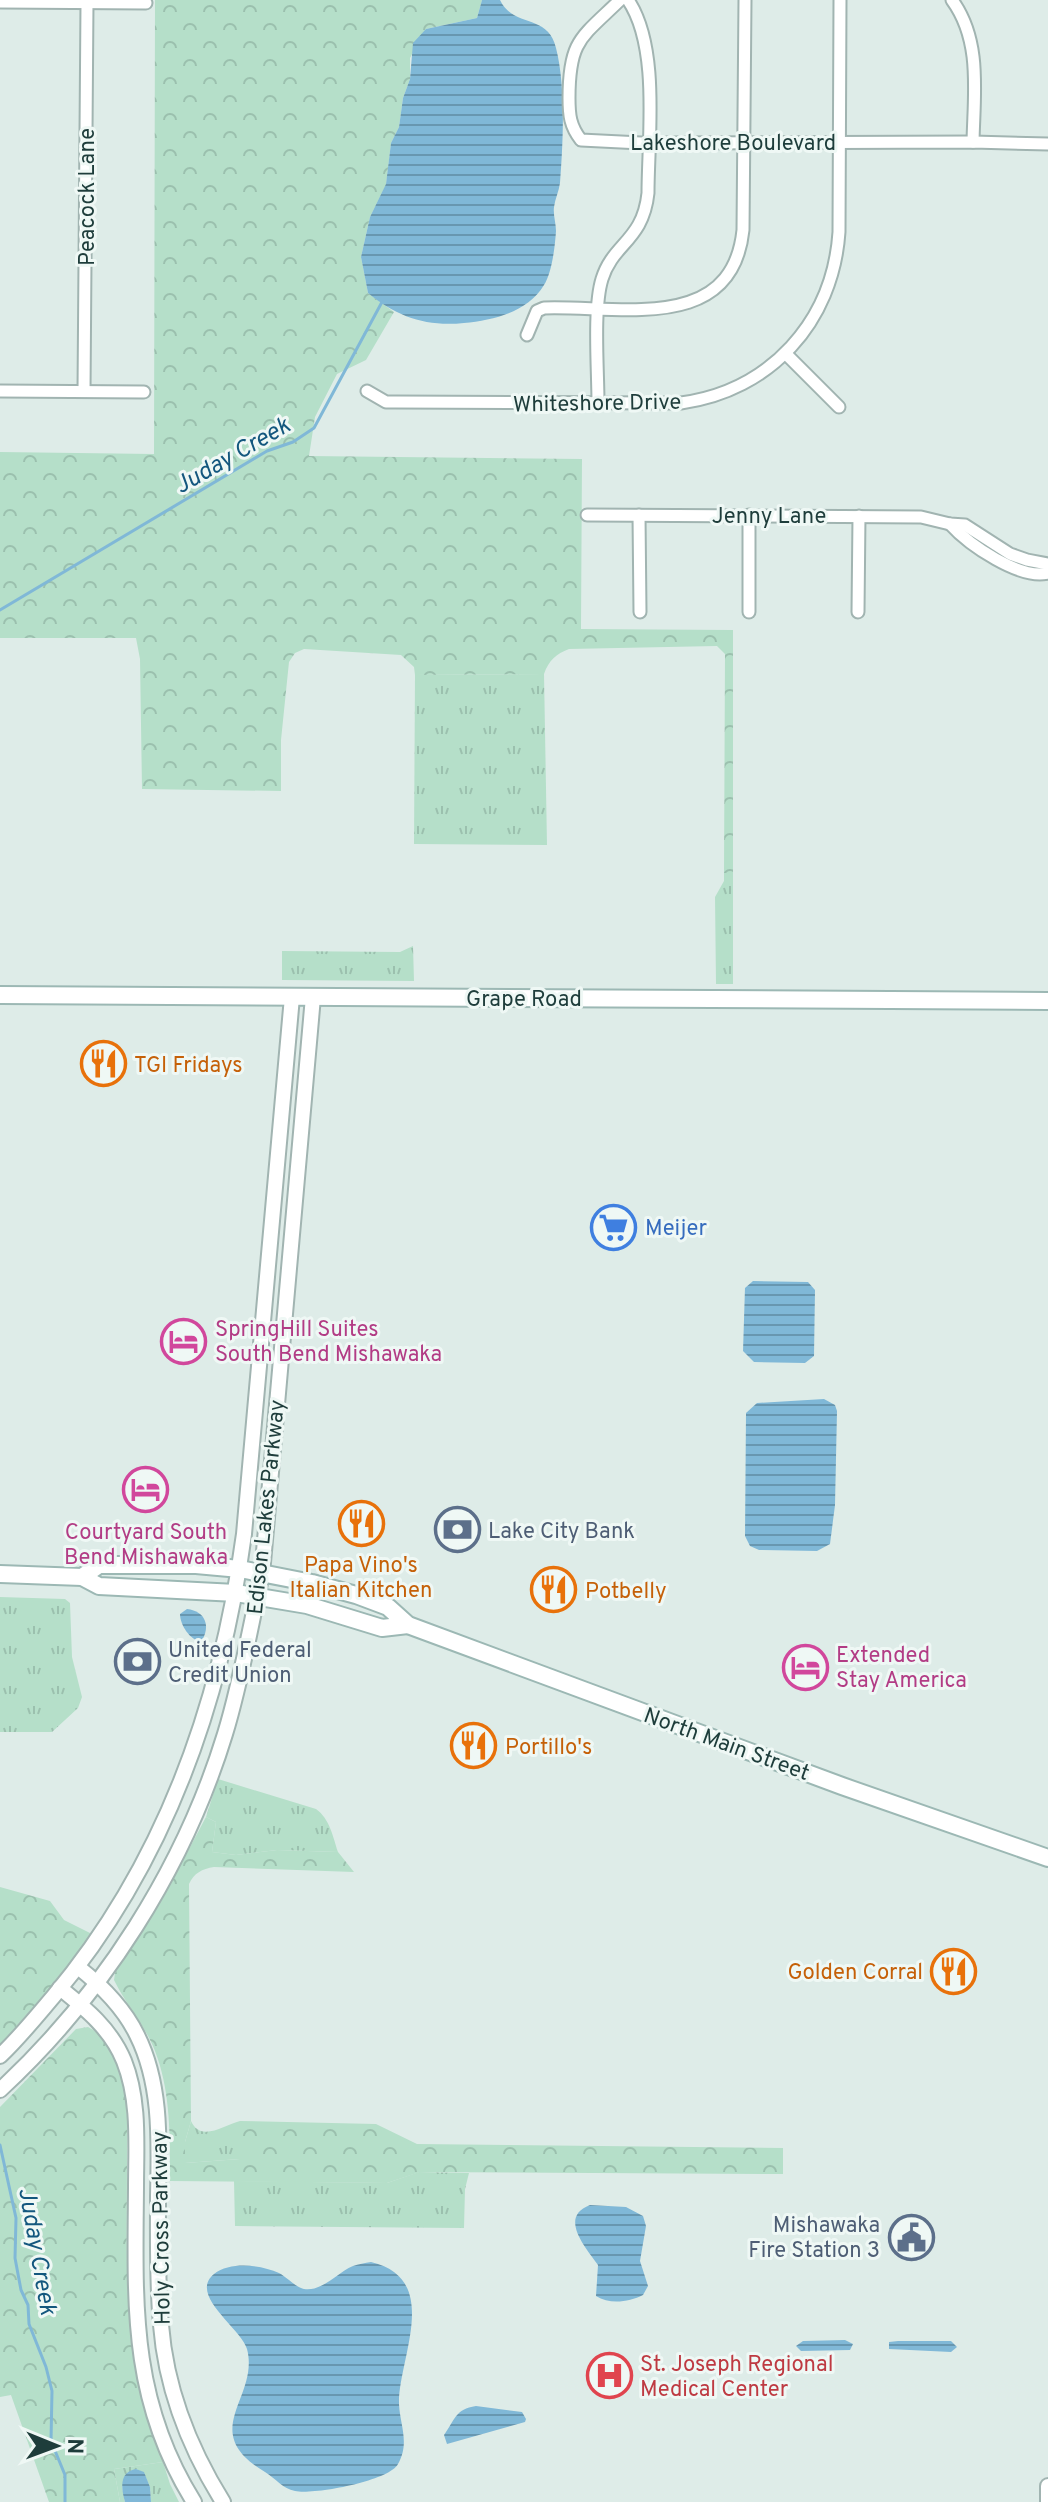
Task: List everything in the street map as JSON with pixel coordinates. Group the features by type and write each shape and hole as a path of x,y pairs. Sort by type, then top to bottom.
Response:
{"main road":[{"name":"Grape Road","path":"0,995 1048,1001"},
{"name":"North Main Street","path":"82,1577 99,1565 196,1565 240,1569 356,1595 388,1607 408,1625 842,1786 1048,1858"},
{"name":"North Main Street","path":"0,1574 82,1577 99,1586 236,1593 307,1605 382,1628 408,1625"}],"street":[{"name":"Lakeshore Boulevard","path":"620,0 585,34 571,57 570,122 581,140 1048,144"},
{"path":"598,403 601,279 606,268 637,231 646,210 648,193 648,57 641,26 628,0"},
{"path":"527,335 540,309 684,305 702,299 721,283 733,267 742,243 745,0"},
{"name":"Whiteshore Drive","path":"367,391 386,402 681,403 715,396 749,381 786,354 807,329 819,308 836,260 839,232 840,0"},
{"path":"952,0 966,23 973,48 973,142"},
{"path":"0,2 146,3"},
{"name":"Peacock Lane","path":"84,391 87,3"},
{"path":"786,354 839,407"},
{"path":"0,391 144,392"},
{"name":"Jenny Lane","path":"587,515 921,517 965,525 1010,554 1048,564"},
{"path":"639,515 640,612"},
{"path":"749,515 749,612"},
{"path":"858,612 859,516"},
{"name":"Jenny Lane","path":"950,524 959,534 1016,569 1048,573"},
{"name":"Edison Lakes Parkway","path":"2,2054 78,1967 131,1887 175,1799 214,1689 240,1569 292,997"},
{"name":"Edison Lakes Parkway","path":"0,2090 79,2004 131,1934 160,1886 196,1812 225,1735 247,1650 262,1574 313,997"},
{"name":"Holy Cross Parkway","path":"78,1967 108,1993 137,2034 146,2054 157,2107 161,2328 168,2372 181,2418 203,2469 223,2502"},
{"name":"Holy Cross Parkway","path":"60,1988 106,2030 124,2062 132,2089 136,2119 134,2291 139,2352 148,2397 162,2438 194,2502"},
{"path":"1048,2486 1048,2502"}],"green space":[{"path":"155,0 482,0 477,18 426,29 410,58 410,79 403,98 399,127 391,143 386,185 370,217 361,257 368,293 394,312 366,360 337,374 315,417 309,456 582,459 581,629 733,630 733,873 724,873 725,654 717,646 569,649 554,658 544,674 415,675 414,667 401,655 304,649 295,653 289,662 281,740 281,791 142,789 140,659 136,638 0,638 0,452 154,454"},
{"path":"544,674 547,845 414,844 415,675"},
{"path":"724,873 733,873 733,984 716,984 715,897 724,881"},
{"path":"413,946 414,981 282,980 282,951 400,952"},
{"path":"0,1597 65,1599 70,1603 72,1657 82,1697 78,1708 52,1732 0,1732"},
{"path":"218,1779 316,1809 328,1823 338,1852 277,1850 236,1855 212,1852 216,1822 206,1817"},
{"path":"206,1817 216,1822 212,1852 236,1855 277,1850 338,1852 354,1872 214,1867 199,1872 191,1880 191,2121 185,2142 185,2163 240,2159 240,2121 376,2124 417,2144 783,2148 783,2174 420,2172 387,2183 170,2181 168,2115 160,2067 146,2032 114,1980 115,1973 164,1896"},
{"path":"0,1887 50,1901 64,1920 92,1934 71,1964 0,2045"},
{"path":"88,2027 102,2037 112,2053 124,2088 127,2107 127,2278 132,2344 144,2404 163,2462 114,2469 120,2502 49,2502 11,2395 0,2397 0,2107 76,2029"},
{"path":"191,2121 195,2127 207,2132 240,2121 240,2159 185,2163 185,2142"},
{"path":"419,2172 469,2173 465,2189 464,2228 235,2226 234,2181 387,2183"},
{"path":"163,2462 179,2502 151,2502 150,2487 144,2473 136,2469 122,2487 125,2502 120,2502 114,2469"}],"water":[{"path":"482,0 500,0 514,15 546,30 556,48 563,133 560,183 554,207 556,231 553,259 544,285 520,308 475,322 425,322 401,314 368,293 361,257 370,217 386,184 391,143 399,127 403,98 410,79 413,43 426,29 477,18"},
{"path":"753,1281 808,1282 815,1290 814,1356 805,1363 754,1362 743,1351 745,1288"},
{"path":"824,1399 835,1405 837,1411 835,1505 830,1544 817,1551 759,1550 750,1546 745,1536 746,1413 757,1403"},
{"path":"187,1609 199,1613 205,1621 206,1631 201,1642 186,1631 182,1623 180,1614"},
{"path":"590,2205 626,2207 643,2216 646,2226 640,2261 648,2286 643,2295 620,2302 596,2296 598,2265 582,2242 575,2225 581,2210"},
{"path":"371,2262 393,2271 406,2285 411,2303 412,2322 400,2386 404,2441 402,2456 392,2470 366,2481 318,2491 291,2490 245,2457 235,2442 232,2428 246,2383 249,2367 247,2349 211,2301 207,2292 208,2282 214,2274 229,2267 255,2266 272,2270 301,2288 311,2289 353,2266"},
{"path":"845,2340 853,2344 850,2350 801,2351 796,2346 803,2341"},
{"path":"951,2341 957,2347 951,2352 889,2349 889,2342"},
{"path":"476,2406 522,2412 526,2419 525,2422 447,2444 444,2435 456,2416"},
{"path":"136,2469 144,2472 150,2487 151,2502 125,2502 124,2477"}],"waterway":[{"name":"Juday Creek","path":"0,610 267,451 293,442 314,428 382,302"},
{"name":"Juday Creek","path":"0,2145 16,2218 15,2258 21,2290 52,2391 51,2441 65,2475 65,2502"}],"place":[{"name":"TGI Fridays","path":"103,1064"},
{"name":"Meijer","path":"614,1227"},
{"name":"SpringHill Suites South Bend Mishawaka","path":"184,1341"},
{"name":"Courtyard South Bend Mishawaka","path":"146,1490"},
{"name":"Papa Vino's Italian Kitchen","path":"361,1523"},
{"name":"Lake City Bank","path":"457,1530"},
{"name":"Potbelly","path":"554,1590"},
{"name":"United Federal Credit Union","path":"137,1662"},
{"name":"Extended Stay America","path":"805,1667"},
{"name":"Portillo's","path":"474,1746"},
{"name":"Golden Corral","path":"954,1971"},
{"name":"Mishawaka Fire Station 3","path":"911,2237"},
{"name":"St. Joseph Regional Medical Center","path":"609,2376"}]}
